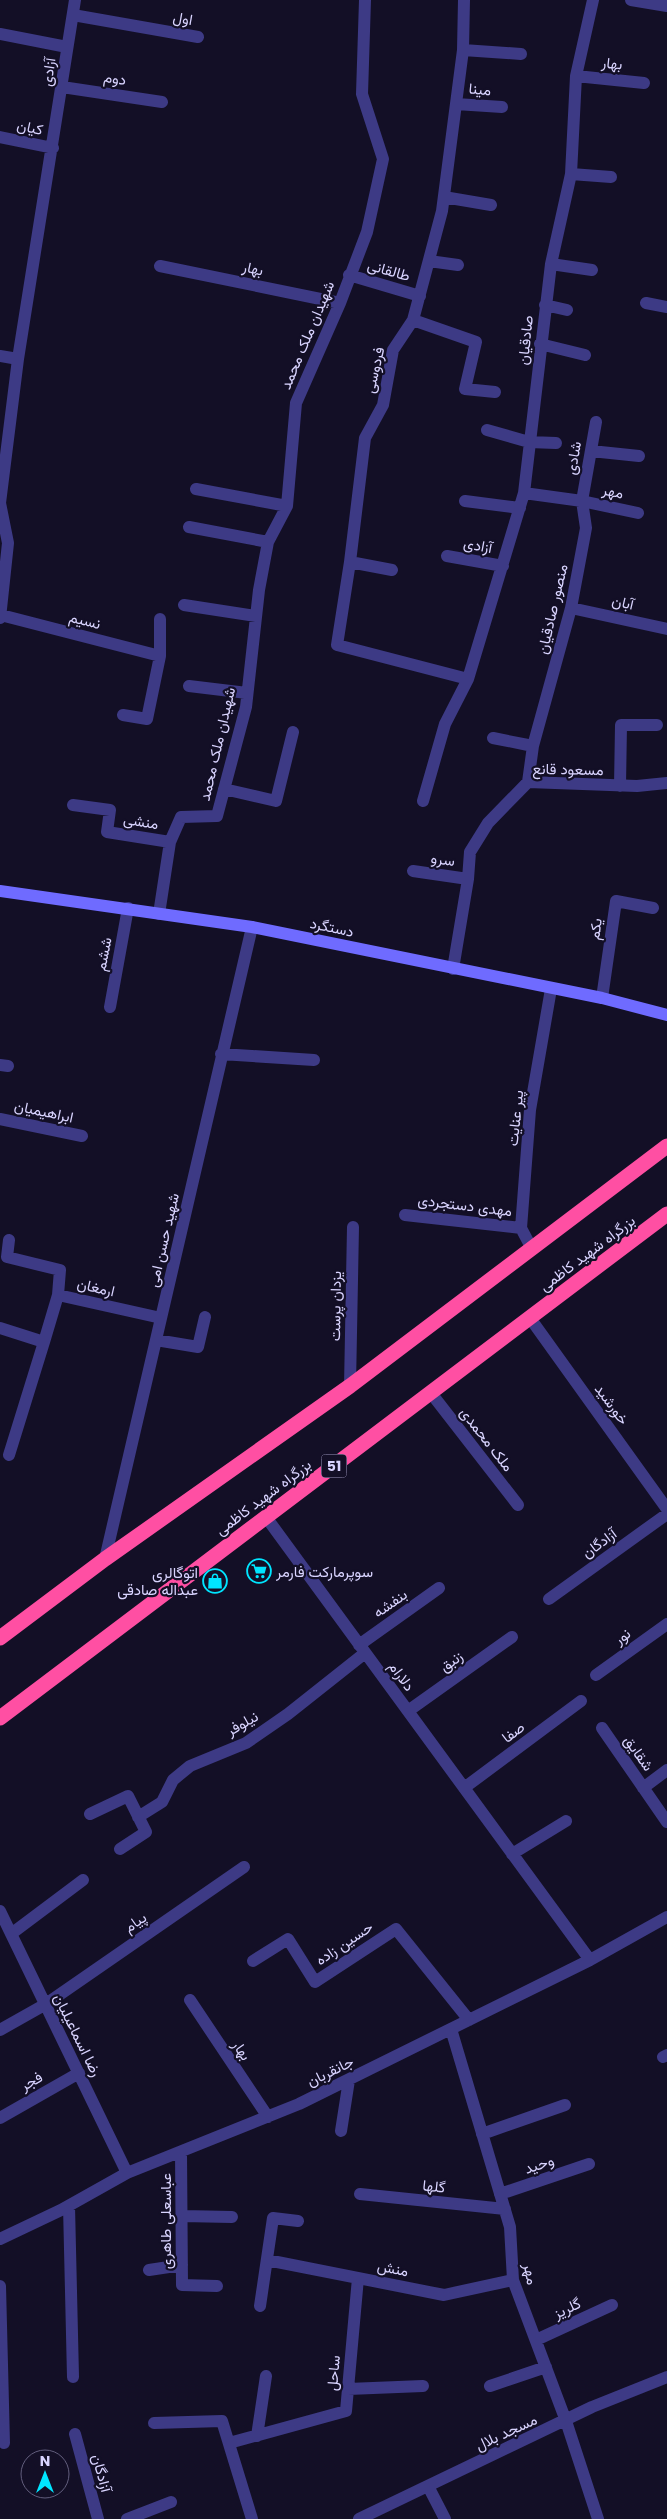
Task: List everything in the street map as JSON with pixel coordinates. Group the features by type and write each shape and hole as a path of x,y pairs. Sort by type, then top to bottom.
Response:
{"highway":[{"path":"0,1638 105,1559 350,1386 667,1146"},
{"name":"بزرگراه شهید کاظمی","path":"0,1718 667,1214"}],"street":[{"name":"آزادی","path":"0,616 8,543 0,504 3,467 18,359 75,0"},
{"name":"شهیدان ملک محمد","path":"159,914 170,842 181,817 216,816 247,693 256,616 268,542 287,506 296,403 340,303 349,275 367,232 383,159 362,94 365,0"},
{"name":"فردوسی","path":"464,0 463,50 444,197 413,320 393,350 383,405 365,438 350,562 337,645 468,678"},
{"name":"صادقیان","path":"423,801 445,724 468,678 524,493 529,442 537,395 540,344 551,264 571,174 576,76 593,0"},
{"path":"631,0 667,6"},
{"name":"اول","path":"73,15 198,37"},
{"path":"0,34 67,47"},
{"path":"463,50 521,54"},
{"name":"بهار","path":"576,76 644,83"},
{"name":"دوم","path":"62,87 162,102"},
{"name":"مینا","path":"456,104 502,107"},
{"name":"کیان","path":"0,137 53,148"},
{"path":"571,174 611,176"},
{"path":"444,197 491,204"},
{"path":"428,261 458,264"},
{"path":"551,264 592,270"},
{"name":"بهار","path":"160,266 340,303"},
{"name":"طالقانی","path":"349,275 420,296"},
{"path":"646,303 667,307"},
{"path":"545,305 567,310"},
{"path":"413,320 476,342 465,390 495,392"},
{"path":"540,344 585,355"},
{"path":"0,356 18,359"},
{"name":"شادی","path":"582,500 596,422"},
{"path":"486,430 529,442 556,443"},
{"path":"591,451 639,456"},
{"path":"196,489 287,506"},
{"path":"524,493 582,500"},
{"path":"465,500 520,508"},
{"name":"مهر","path":"582,500 638,513"},
{"name":"منصور صادقیان","path":"528,782 533,746 571,608 586,528 582,500"},
{"path":"190,527 268,542"},
{"name":"آزادی","path":"448,556 503,566"},
{"path":"350,562 392,570"},
{"path":"184,605 256,616"},
{"name":"آبان","path":"571,608 667,629"},
{"name":"نسیم","path":"0,616 160,656"},
{"path":"123,715 147,719 160,656 160,619"},
{"path":"190,686 247,693"},
{"path":"620,786 621,725 657,725"},
{"path":"224,789 276,801 293,732"},
{"path":"493,738 533,746"},
{"name":"مسعود قانع","path":"453,969 468,879 470,852 488,823 528,782 620,786 667,783"},
{"name":"منشی","path":"73,805 110,810 107,832 170,842"},
{"name":"سرو","path":"413,871 468,879"},
{"name":"دستگرد","path":"0,891 252,927 602,998 661,1013 667,1025"},
{"name":"یکم","path":"602,998 616,901 653,908"},
{"name":"ششم","path":"110,1007 128,908"},
{"name":"شهید حسن امی","path":"105,1559 252,927"},
{"name":"پیر عنایت","path":"521,1228 530,1110 551,989"},
{"path":"221,1054 314,1060"},
{"name":"ابراهیمیان","path":"0,1119 82,1136"},
{"name":"مهدی دستجردی","path":"405,1215 521,1228"},
{"name":"یزدان پرست","path":"350,1386 354,1227"},
{"path":"521,1228 532,1249"},
{"path":"9,1240 7,1257 60,1270 58,1295"},
{"name":"ارمغان","path":"9,1455 58,1295 161,1318"},
{"path":"156,1340 198,1347 205,1317"},
{"name":"خورشید","path":"530,1318 667,1509"},
{"path":"0,1328 44,1342"},
{"name":"ملک محمدی","path":"431,1394 518,1505"},
{"name":"آزادگان","path":"549,1599 667,1514"},
{"name":"دلارام","path":"266,1517 590,1960"},
{"name":"بنفشه","path":"362,1649 439,1588"},
{"name":"نور","path":"596,1675 667,1624"},
{"name":"زنبق","path":"408,1711 512,1637"},
{"name":"نیلوفر","path":"138,1817 162,1802 173,1780 190,1766 246,1742 288,1714 362,1649"},
{"name":"صفا","path":"464,1788 581,1701"},
{"name":"شقایق","path":"602,1728 667,1822"},
{"path":"643,1788 667,1770"},
{"path":"90,1814 128,1796 146,1832 120,1849"},
{"path":"512,1854 566,1821"},
{"name":"پیام","path":"0,2030 46,2004 244,1867"},
{"path":"11,1934 83,1880"},
{"name":"رضا اسماعیلیان","path":"1,1918 46,2004 127,2173"},
{"name":"جانقربان","path":"0,2239 69,2206 127,2173 268,2117 349,2080 590,1960 667,1918"},
{"name":"حسین زاده","path":"253,1961 288,1939 315,1982 396,1929 469,2020"},
{"name":"بهار","path":"190,2000 268,2117"},
{"name":"مهر","path":"450,2029 510,2227 513,2280 566,2421 598,2519"},
{"name":"فجر","path":"0,2118 79,2073"},
{"path":"341,2132 349,2080"},
{"path":"482,2134 565,2105"},
{"name":"عباسعلی طاهری","path":"181,2152 182,2285 217,2286"},
{"name":"وحید","path":"500,2194 589,2164"},
{"name":"گلها","path":"360,2194 505,2209"},
{"path":"69,2206 73,2377"},
{"path":"182,2216 232,2216"},
{"path":"260,2306 273,2218 298,2222"},
{"name":"منش","path":"267,2260 444,2295 513,2280"},
{"path":"149,2270 182,2265"},
{"name":"ساحل","path":"229,2443 346,2411 358,2278"},
{"path":"0,2286 4,2443"},
{"name":"گلریز","path":"536,2340 612,2305"},
{"path":"490,2386 546,2367"},
{"path":"257,2436 266,2376"},
{"name":"مسجد بلال","path":"359,2519 592,2407 667,2377"},
{"path":"348,2389 424,2386"},
{"path":"154,2423 222,2420 252,2519"},
{"name":"آزادگان","path":"75,2434 98,2519"},
{"path":"428,2486 445,2519"},
{"path":"127,2519 171,2502"}],"place":[{"name":"سوپرمارکت فارمر","path":"259,1571"},
{"name":"اتوگالری عبداله صادقی","path":"215,1581"}]}
